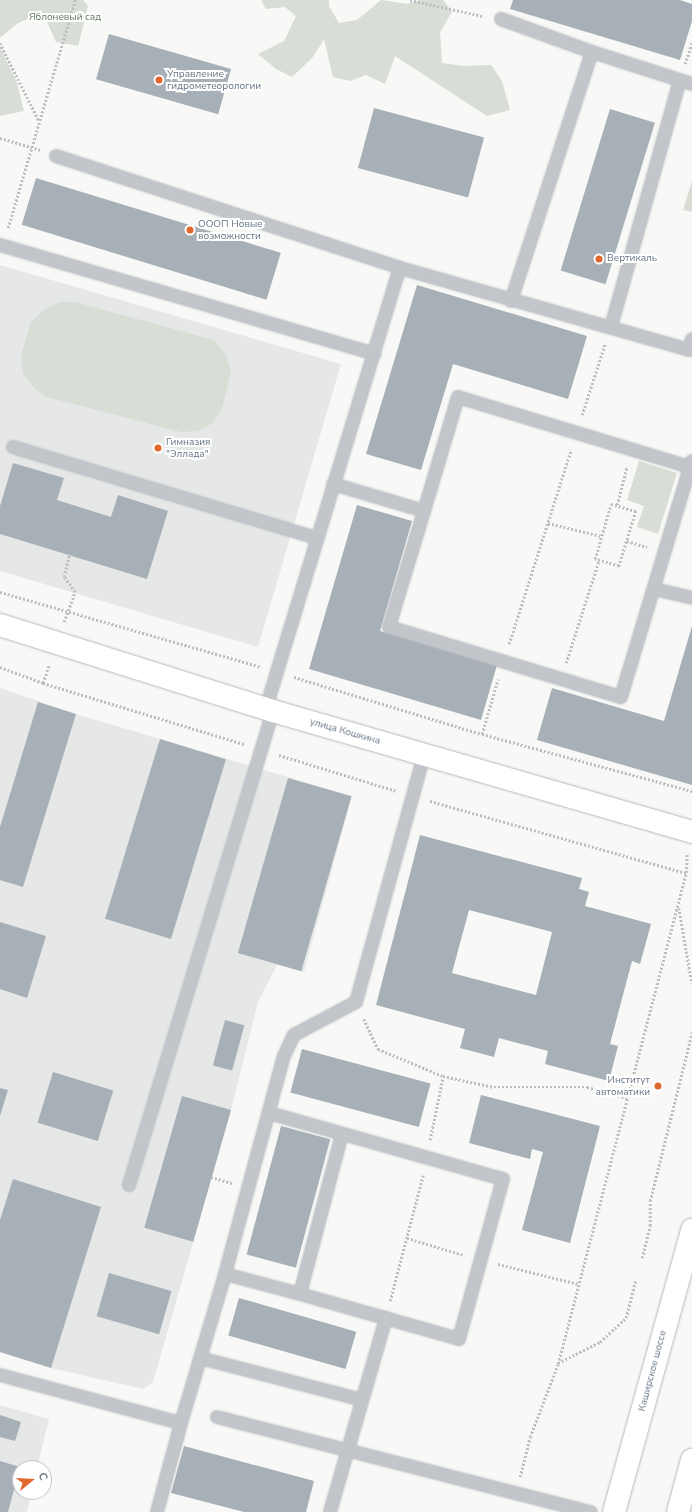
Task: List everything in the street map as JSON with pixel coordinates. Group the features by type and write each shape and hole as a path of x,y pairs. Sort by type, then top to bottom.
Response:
{"main road":[{"name":"улица Кошкина","path":"0,625 270,710 424,755 690,841"},
{"name":"Каширское шоссе","path":"614,1512 692,1230"},
{"path":"678,1512 692,1460"}],"lane":[{"path":"501,19 592,52 692,84"},
{"path":"511,301 592,52"},
{"path":"611,327 680,80"},
{"path":"56,156 400,268 511,301 691,348"},
{"path":"1,245 374,354"},
{"path":"129,1185 262,750 276,671 400,268"},
{"path":"458,397 577,431 631,448 691,464 621,697 389,628 458,397"},
{"path":"13,447 316,538"},
{"path":"333,484 424,511"},
{"path":"654,589 692,598"},
{"path":"157,1512 181,1423 225,1274 284,1056 294,1035 356,1002 424,755"},
{"path":"225,1274 459,1339 503,1179 269,1113"},
{"path":"300,1294 342,1134"},
{"path":"330,1512 386,1318"},
{"path":"200,1358 362,1400"},
{"path":"0,1375 181,1423"},
{"path":"217,1417 591,1512"}],"path":[{"path":"1,245 32,147 75,0"},
{"path":"410,0 501,19"},
{"path":"680,80 692,42"},
{"path":"0,43 39,121"},
{"path":"0,138 32,147"},
{"path":"482,734 611,327"},
{"path":"617,506 631,448"},
{"path":"611,504 636,511 619,566 595,559 601,536 611,504"},
{"path":"548,523 601,536"},
{"path":"69,555 64,577 75,592"},
{"path":"561,679 599,560"},
{"path":"0,592 276,671 482,734 692,792"},
{"path":"0,667 42,683 413,796 686,873"},
{"path":"516,1493 530,1437 558,1364 678,905 686,873 690,841"},
{"path":"678,905 692,983"},
{"path":"356,1002 378,1049 443,1076 494,1086 587,1087 627,1098"},
{"path":"642,1258 650,1226 650,1201 692,1032"},
{"path":"386,1318 426,1158 443,1076"},
{"path":"211,1177 225,1181"},
{"path":"558,1364 600,1342 626,1318 635,1281"}],"shaded area":[{"name":"Гимназия \"Эллада\"","path":"0,265 341,364 258,647 0,571"},
{"path":"0,688 76,714 352,796 304,972 277,965 258,1002 231,1110 153,1382 143,1389 51,1368 0,1352"},
{"path":"0,1405 49,1419 39,1460 12,1460 12,1500 29,1500 27,1512 0,1512"}],"green space":[{"name":"Яблоневый сад","path":"0,0 83,0 88,6 78,46 56,42 43,13 18,23 0,38"},
{"path":"261,0 329,0 329,6 339,23 357,20 381,0 408,4 419,0 443,0 452,12 440,32 442,63 464,66 491,65 502,81 510,110 487,116 395,56 385,84 366,75 350,81 333,77 324,39 313,57 292,77 276,69 258,54 284,41 296,16 285,7 266,9"},
{"path":"0,47 17,83 24,111 0,116"},
{"path":"692,181 692,212 683,210"},
{"path":"60,302 75,302 214,340 226,355 231,371 222,409 213,423 198,431 181,432 47,397 36,390 23,374 21,355 31,322 45,309"},
{"path":"639,461 677,473 658,534 637,527 644,506 627,500"}],"building":[{"path":"513,0 680,0 692,4 692,21 680,60 510,9"},
{"path":"109,34 231,69 218,114 96,79"},
{"path":"374,108 484,138 468,197 358,168"},
{"path":"610,109 655,123 606,284 561,271"},
{"path":"36,178 281,253 266,300 22,225"},
{"path":"417,285 587,336 568,399 453,364 421,470 366,454"},
{"path":"13,463 64,478 57,500 111,517 118,495 168,511 147,579 0,534 0,506"},
{"path":"357,505 412,521 380,631 497,665 481,720 309,669"},
{"path":"692,626 692,785 537,740 552,688 664,721"},
{"path":"38,702 76,714 23,887 0,880 0,827"},
{"path":"160,739 226,759 171,939 105,919"},
{"path":"288,778 351,796 301,971 238,953"},
{"path":"420,835 582,878 579,889 589,892 585,906 651,924 640,964 632,961 610,1044 618,1046 609,1081 545,1064 548,1051 499,1038 494,1057 460,1048 465,1029 376,1005","holes":["469,910 552,932 536,995 452,973"]},
{"path":"0,922 46,936 27,998 0,989"},
{"path":"225,1020 244,1025 232,1071 213,1065"},
{"path":"302,1049 430,1083 419,1127 290,1092"},
{"path":"53,1072 113,1090 98,1141 38,1123"},
{"path":"0,1088 8,1090 0,1116"},
{"path":"481,1095 600,1126 570,1243 522,1230 543,1152 532,1149 530,1159 469,1143"},
{"path":"182,1096 231,1110 193,1242 144,1228"},
{"path":"281,1126 330,1139 296,1268 247,1254"},
{"path":"13,1179 101,1207 51,1368 0,1352 0,1220"},
{"path":"109,1273 171,1291 159,1334 97,1316"},
{"path":"239,1298 356,1332 346,1369 228,1335"},
{"path":"0,1415 21,1422 15,1441 0,1437"},
{"path":"184,1446 314,1481 306,1512 244,1512 171,1493"},
{"path":"0,1461 12,1465 12,1497 8,1512 0,1512"}],"place":[{"name":"Управление гидрометеорологии","path":"159,80"},
{"name":"ОООП Новые возможности","path":"190,230"},
{"name":"Вертикаль","path":"599,259"},
{"name":"Гимназия \"Эллада\"","path":"158,448"},
{"name":"Институт автоматики","path":"658,1086"}]}
